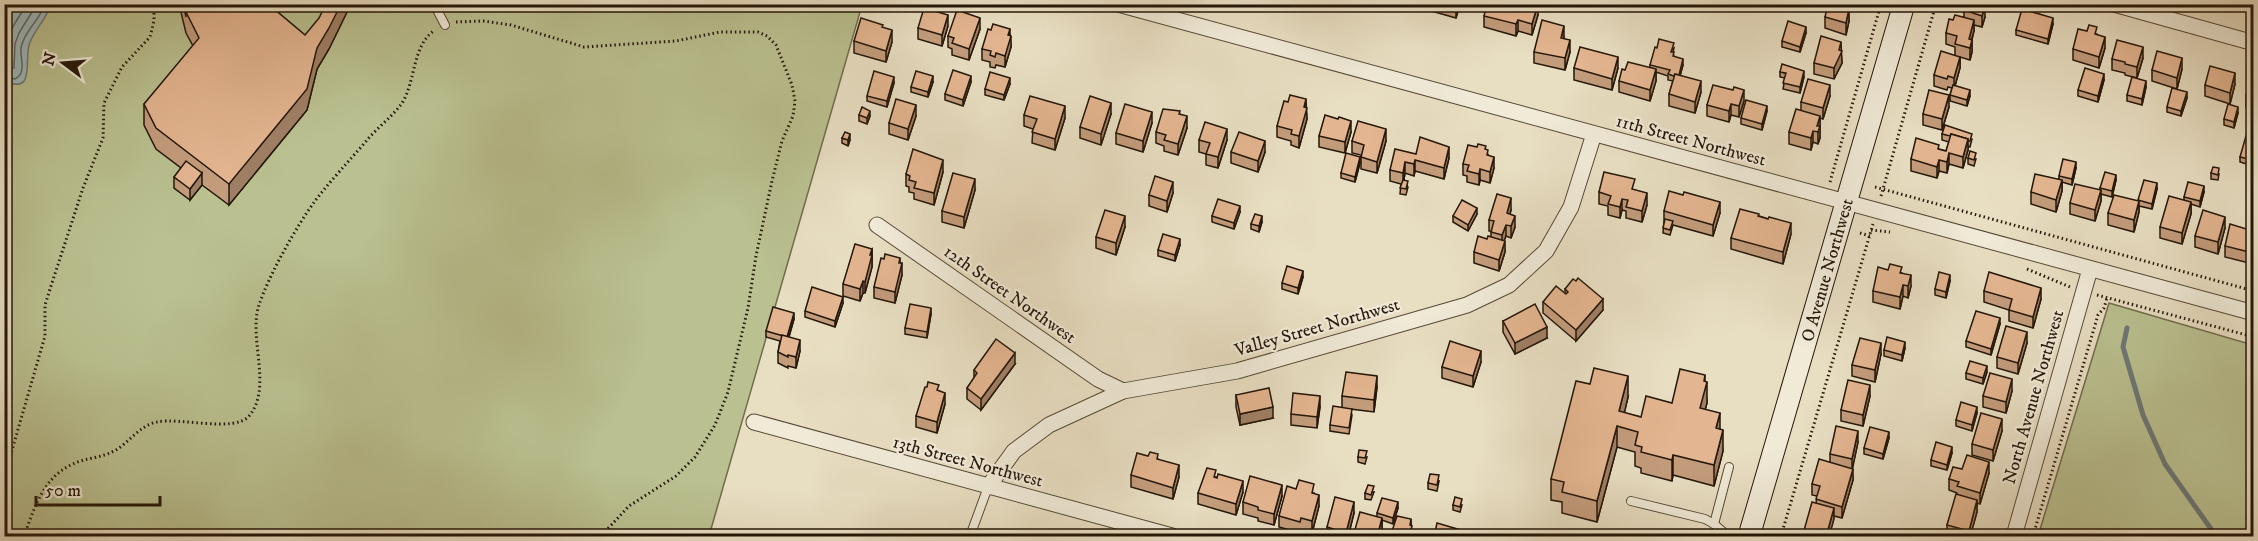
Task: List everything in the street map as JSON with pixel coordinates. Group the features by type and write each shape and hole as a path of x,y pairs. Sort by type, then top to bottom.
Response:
{"street":[{"name":"11th Street Northwest","path":"1118,4 2253,313"},
{"name":"O Avenue Northwest","path":"1749,537 1904,4"},
{"path":"2114,4 2253,43"},
{"name":"Valley Street Northwest","path":"988,487 1014,451 1049,425 1123,391 1237,371 1467,305 1509,285 1546,251 1571,207 1594,134"},
{"name":"12th Street Northwest","path":"878,225 1098,379 1123,391"},
{"name":"North Avenue Northwest","path":"2014,537 2090,269"},
{"name":"13th Street Northwest","path":"754,423 1172,537"}],"lane":[{"path":"434,4 445,26"},
{"path":"1714,524 1729,467"},
{"path":"970,537 988,487"},
{"path":"1631,501 1705,519 1728,537"}],"path":[{"path":"4,478 45,336 45,305 83,188 103,138 104,103 122,67 150,37 154,21 154,4"},
{"path":"1829,184 1881,4"},
{"path":"1880,199 1936,4"},
{"path":"24,537 40,496 49,480 73,464 112,453 155,422 178,420 233,424 243,422 250,415 259,391 258,308 267,285 314,202 402,103 412,81 423,44 432,32 462,21 483,21 511,25 584,47 676,41 720,32 758,32 767,36 776,45 792,84 795,101 793,116 782,141 771,181 748,308 728,392 715,425 695,457 676,476 629,506 601,537"},
{"path":"1875,187 2253,291"},
{"path":"1781,537 1874,222"},
{"path":"1871,230 1900,234"},
{"path":"1860,233 1870,236"},
{"path":"2026,268 2065,286 2253,337"},
{"path":"2033,537 2098,315 2104,308 2107,297"}],"green space":[{"path":"5,5 862,5 709,536 5,536"},
{"path":"2109,303 2253,345 2253,536 2038,536"}],"water":[{"path":"4,5 51,5 30,42 27,73 21,83 5,81"}],"building":[{"path":"183,4 215,4 215,6 186,12 186,17"},
{"path":"216,4 268,4 305,35 319,18 326,4 341,4 317,48 307,89 229,184 156,128 144,104 199,38 186,12"},
{"path":"1487,4 1538,4 1532,24 1518,20 1516,24 1484,16"},
{"path":"1828,4 1847,4 1846,8 1849,9 1846,23 1825,17"},
{"path":"1966,4 1985,5 1982,16 1964,10"},
{"path":"924,8 948,15 942,35 918,28"},
{"path":"2022,9 2053,18 2048,39 2016,30"},
{"path":"957,10 980,18 969,49 952,43 954,38 948,36"},
{"path":"1955,15 1974,20 1969,39 1972,40 1970,48 1955,44 1957,36 1946,33 1949,19 1953,20"},
{"path":"861,18 892,30 886,51 854,41"},
{"path":"1542,20 1564,26 1561,38 1570,40 1565,58 1534,52"},
{"path":"1788,21 1806,27 1800,47 1782,41"},
{"path":"993,24 1010,29 1008,35 1011,36 1005,56 996,53 995,57 990,55 991,51 982,49 988,29 991,30"},
{"path":"2089,25 2097,27 2095,34 2105,37 2099,57 2073,49 2078,29 2087,31"},
{"path":"1821,36 1841,42 1839,50 1842,51 1834,68 1814,63"},
{"path":"1659,39 1674,43 1671,52 1674,52 1673,56 1683,59 1679,75 1668,74 1670,70 1650,65"},
{"path":"2117,40 2143,47 2137,67 2112,59"},
{"path":"1580,47 1618,57 1612,79 1574,68"},
{"path":"1941,51 1960,57 1954,78 1948,76 1947,79 1934,75"},
{"path":"2157,51 2182,58 2177,78 2152,70"},
{"path":"1628,62 1656,69 1650,90 1619,81 1622,69 1625,70"},
{"path":"1782,64 1804,71 1800,87 1783,83 1786,73 1780,72"},
{"path":"2210,66 2235,73 2230,93 2205,85"},
{"path":"2085,68 2104,74 2098,96 2078,90"},
{"path":"953,70 971,76 963,100 945,94"},
{"path":"874,71 894,77 887,101 867,96"},
{"path":"916,71 933,76 928,92 911,87"},
{"path":"990,72 1010,78 1004,95 985,89"},
{"path":"1675,74 1701,81 1695,102 1669,94"},
{"path":"2132,77 2146,81 2142,99 2127,95"},
{"path":"2251,77 2253,78 2253,98 2246,96"},
{"path":"1808,79 1830,85 1823,108 1801,102"},
{"path":"1713,85 1744,90 1739,106 1731,104 1729,111 1707,105"},
{"path":"1953,85 1970,90 1967,100 1950,95"},
{"path":"2172,88 2187,92 2181,111 2167,107"},
{"path":"1929,90 1949,95 1942,119 1923,114"},
{"path":"1290,95 1306,99 1304,107 1307,108 1299,136 1291,134 1292,130 1277,126 1284,101 1288,102"},
{"path":"1030,96 1065,106 1055,139 1032,132 1037,119 1024,115"},
{"path":"1090,96 1111,103 1101,134 1080,127"},
{"path":"896,99 916,105 908,129 889,123"},
{"path":"1746,100 1767,106 1762,124 1741,118"},
{"path":"1125,104 1152,112 1143,141 1116,133"},
{"path":"2228,104 2238,107 2234,122 2224,119"},
{"path":"862,107 870,111 867,118 859,115"},
{"path":"1163,109 1180,111 1179,114 1187,116 1178,144 1164,140 1166,135 1156,132"},
{"path":"1796,109 1820,116 1818,132 1813,131 1811,138 1789,132"},
{"path":"1325,115 1351,121 1345,142 1319,136"},
{"path":"1358,121 1386,129 1377,162 1361,157 1364,145 1352,141"},
{"path":"1205,122 1227,129 1218,157 1206,154 1210,143 1199,140"},
{"path":"1945,125 1972,134 1970,141 1951,134 1950,136 1942,134"},
{"path":"845,132 850,134 848,140 842,138"},
{"path":"1239,132 1265,141 1258,161 1231,152"},
{"path":"1951,134 1968,139 1963,157 1949,153 1947,162 1939,160 1937,167 1911,159 1916,138 1939,145 1938,149 1946,151"},
{"path":"2246,136 2253,138 2253,160 2240,157"},
{"path":"1420,137 1449,147 1444,168 1415,160 1414,164 1405,162 1403,173 1390,170 1395,149 1416,154"},
{"path":"1478,144 1486,146 1487,155 1494,157 1490,172 1480,169 1479,174 1467,171 1469,165 1463,164 1468,145 1477,147"},
{"path":"913,149 943,160 934,193 914,188 916,182 909,180 910,176 906,174"},
{"path":"1970,151 1976,153 1974,160 1968,158"},
{"path":"1346,153 1360,157 1355,177 1341,173"},
{"path":"2063,159 2076,162 2072,179 2059,176"},
{"path":"186,161 202,173 190,189 174,177"},
{"path":"2213,167 2219,168 2218,175 2211,173"},
{"path":"1604,172 1635,179 1632,189 1647,193 1642,211 1626,207 1628,200 1622,199 1620,207 1608,204 1611,196 1599,192"},
{"path":"2105,172 2116,175 2112,191 2100,188"},
{"path":"953,173 975,179 964,217 942,211"},
{"path":"2035,174 2062,180 2056,200 2031,192"},
{"path":"1155,176 1173,182 1167,201 1149,195"},
{"path":"1403,180 1408,181 1406,189 1400,188"},
{"path":"2144,180 2157,183 2152,204 2138,200"},
{"path":"2188,182 2204,186 2200,201 2184,197"},
{"path":"2075,184 2101,190 2095,210 2070,203"},
{"path":"1669,191 1683,195 1684,192 1720,202 1713,225 1664,211"},
{"path":"1497,194 1511,198 1507,213 1515,216 1511,226 1506,225 1502,235 1491,232 1494,221 1489,220"},
{"path":"2114,195 2139,201 2134,220 2108,213"},
{"path":"2169,196 2191,202 2182,233 2160,227"},
{"path":"1218,199 1240,206 1234,223 1212,216"},
{"path":"1462,200 1477,208 1468,225 1453,216"},
{"path":"1740,209 1768,219 1769,217 1791,223 1783,252 1731,238"},
{"path":"1105,210 1125,216 1116,243 1096,237"},
{"path":"2203,210 2225,217 2218,242 2195,236"},
{"path":"1255,214 1262,216 1259,226 1251,224"},
{"path":"1665,219 1673,221 1670,230 1663,228"},
{"path":"2230,224 2253,231 2253,253 2225,246"},
{"path":"1163,234 1180,239 1175,255 1158,250"},
{"path":"1478,236 1487,239 1488,236 1505,241 1499,260 1474,252"},
{"path":"855,244 872,249 865,282 863,281 860,289 843,284"},
{"path":"885,254 900,258 899,263 902,263 895,292 874,287 881,258 884,259"},
{"path":"1890,264 1902,267 1900,273 1911,275 1908,286 1903,285 1900,297 1873,291 1878,267 1888,270"},
{"path":"1287,266 1303,271 1298,288 1282,283"},
{"path":"1939,272 1950,275 1946,292 1935,289"},
{"path":"1989,272 2041,288 2033,317 2009,310 2012,299 1984,291"},
{"path":"1578,278 1603,299 1576,330 1543,302 1556,286 1566,294 1568,292 1565,289 1573,279 1576,281"},
{"path":"812,287 843,297 835,321 805,311"},
{"path":"910,304 931,308 927,332 905,328"},
{"path":"1535,304 1547,327 1515,343 1503,321"},
{"path":"773,307 794,313 787,337 766,331"},
{"path":"1976,311 2000,318 1991,349 1966,341"},
{"path":"2006,326 2027,332 2018,363 1997,357"},
{"path":"782,335 800,340 796,357 788,355 788,357 778,352"},
{"path":"1887,337 1905,342 1902,355 1884,350"},
{"path":"1860,338 1881,343 1875,370 1852,365"},
{"path":"996,339 1015,353 981,399 967,388 977,373 974,370"},
{"path":"1450,341 1481,351 1473,376 1442,367"},
{"path":"1970,361 1987,366 1983,378 1966,373"},
{"path":"1594,368 1628,376 1619,411 1641,417 1646,396 1672,403 1680,369 1705,375 1704,381 1707,382 1700,408 1720,413 1716,428 1723,430 1714,465 1673,455 1672,460 1641,452 1642,447 1635,445 1638,432 1617,426 1597,501 1562,492 1564,482 1551,479 1576,381 1590,384"},
{"path":"1346,372 1377,376 1374,400 1342,396"},
{"path":"1990,373 2012,379 2006,402 1983,396"},
{"path":"1848,380 1870,385 1863,415 1841,410"},
{"path":"928,382 939,385 937,390 945,393 937,422 916,416"},
{"path":"1269,388 1273,407 1240,414 1236,395"},
{"path":"1293,393 1320,396 1317,417 1291,414"},
{"path":"1961,402 1977,407 1972,425 1956,420"},
{"path":"1333,406 1352,409 1349,428 1330,425"},
{"path":"1981,413 2002,419 1993,450 1972,444"},
{"path":"1836,426 1858,431 1852,459 1830,454"},
{"path":"1870,427 1889,432 1883,454 1864,448"},
{"path":"1936,442 1952,447 1947,465 1931,460"},
{"path":"1359,450 1367,451 1365,458 1358,457"},
{"path":"1150,452 1158,454 1157,459 1179,465 1173,488 1131,475 1137,453 1148,456"},
{"path":"1967,455 1989,462 1980,493 1957,486 1959,482 1949,479 1953,467 1962,469"},
{"path":"1819,459 1853,469 1842,507 1816,499 1820,486 1812,484"},
{"path":"1207,468 1216,470 1214,477 1217,478 1218,474 1243,481 1236,504 1198,493"},
{"path":"1430,474 1439,475 1437,485 1428,483"},
{"path":"1250,476 1282,485 1274,514 1258,510 1258,507 1243,502"},
{"path":"1299,480 1314,484 1312,493 1319,495 1312,521 1301,518 1300,522 1279,516 1287,486 1296,489"},
{"path":"1368,485 1374,486 1371,495 1365,493"},
{"path":"1956,494 1977,500 1969,531 1947,525"},
{"path":"1335,497 1354,502 1346,533 1327,527"},
{"path":"1455,497 1462,499 1460,507 1453,505"},
{"path":"1382,498 1398,502 1393,518 1377,513"},
{"path":"1812,502 1834,508 1826,537 1803,534"},
{"path":"1360,512 1382,518 1377,537 1366,537 1354,533"},
{"path":"1397,516 1411,519 1409,537 1390,537"},
{"path":"1437,523 1478,535 1477,537 1434,537"}],"waterway":[{"path":"2127,328 2123,347 2143,415 2165,464 2216,536"}]}
